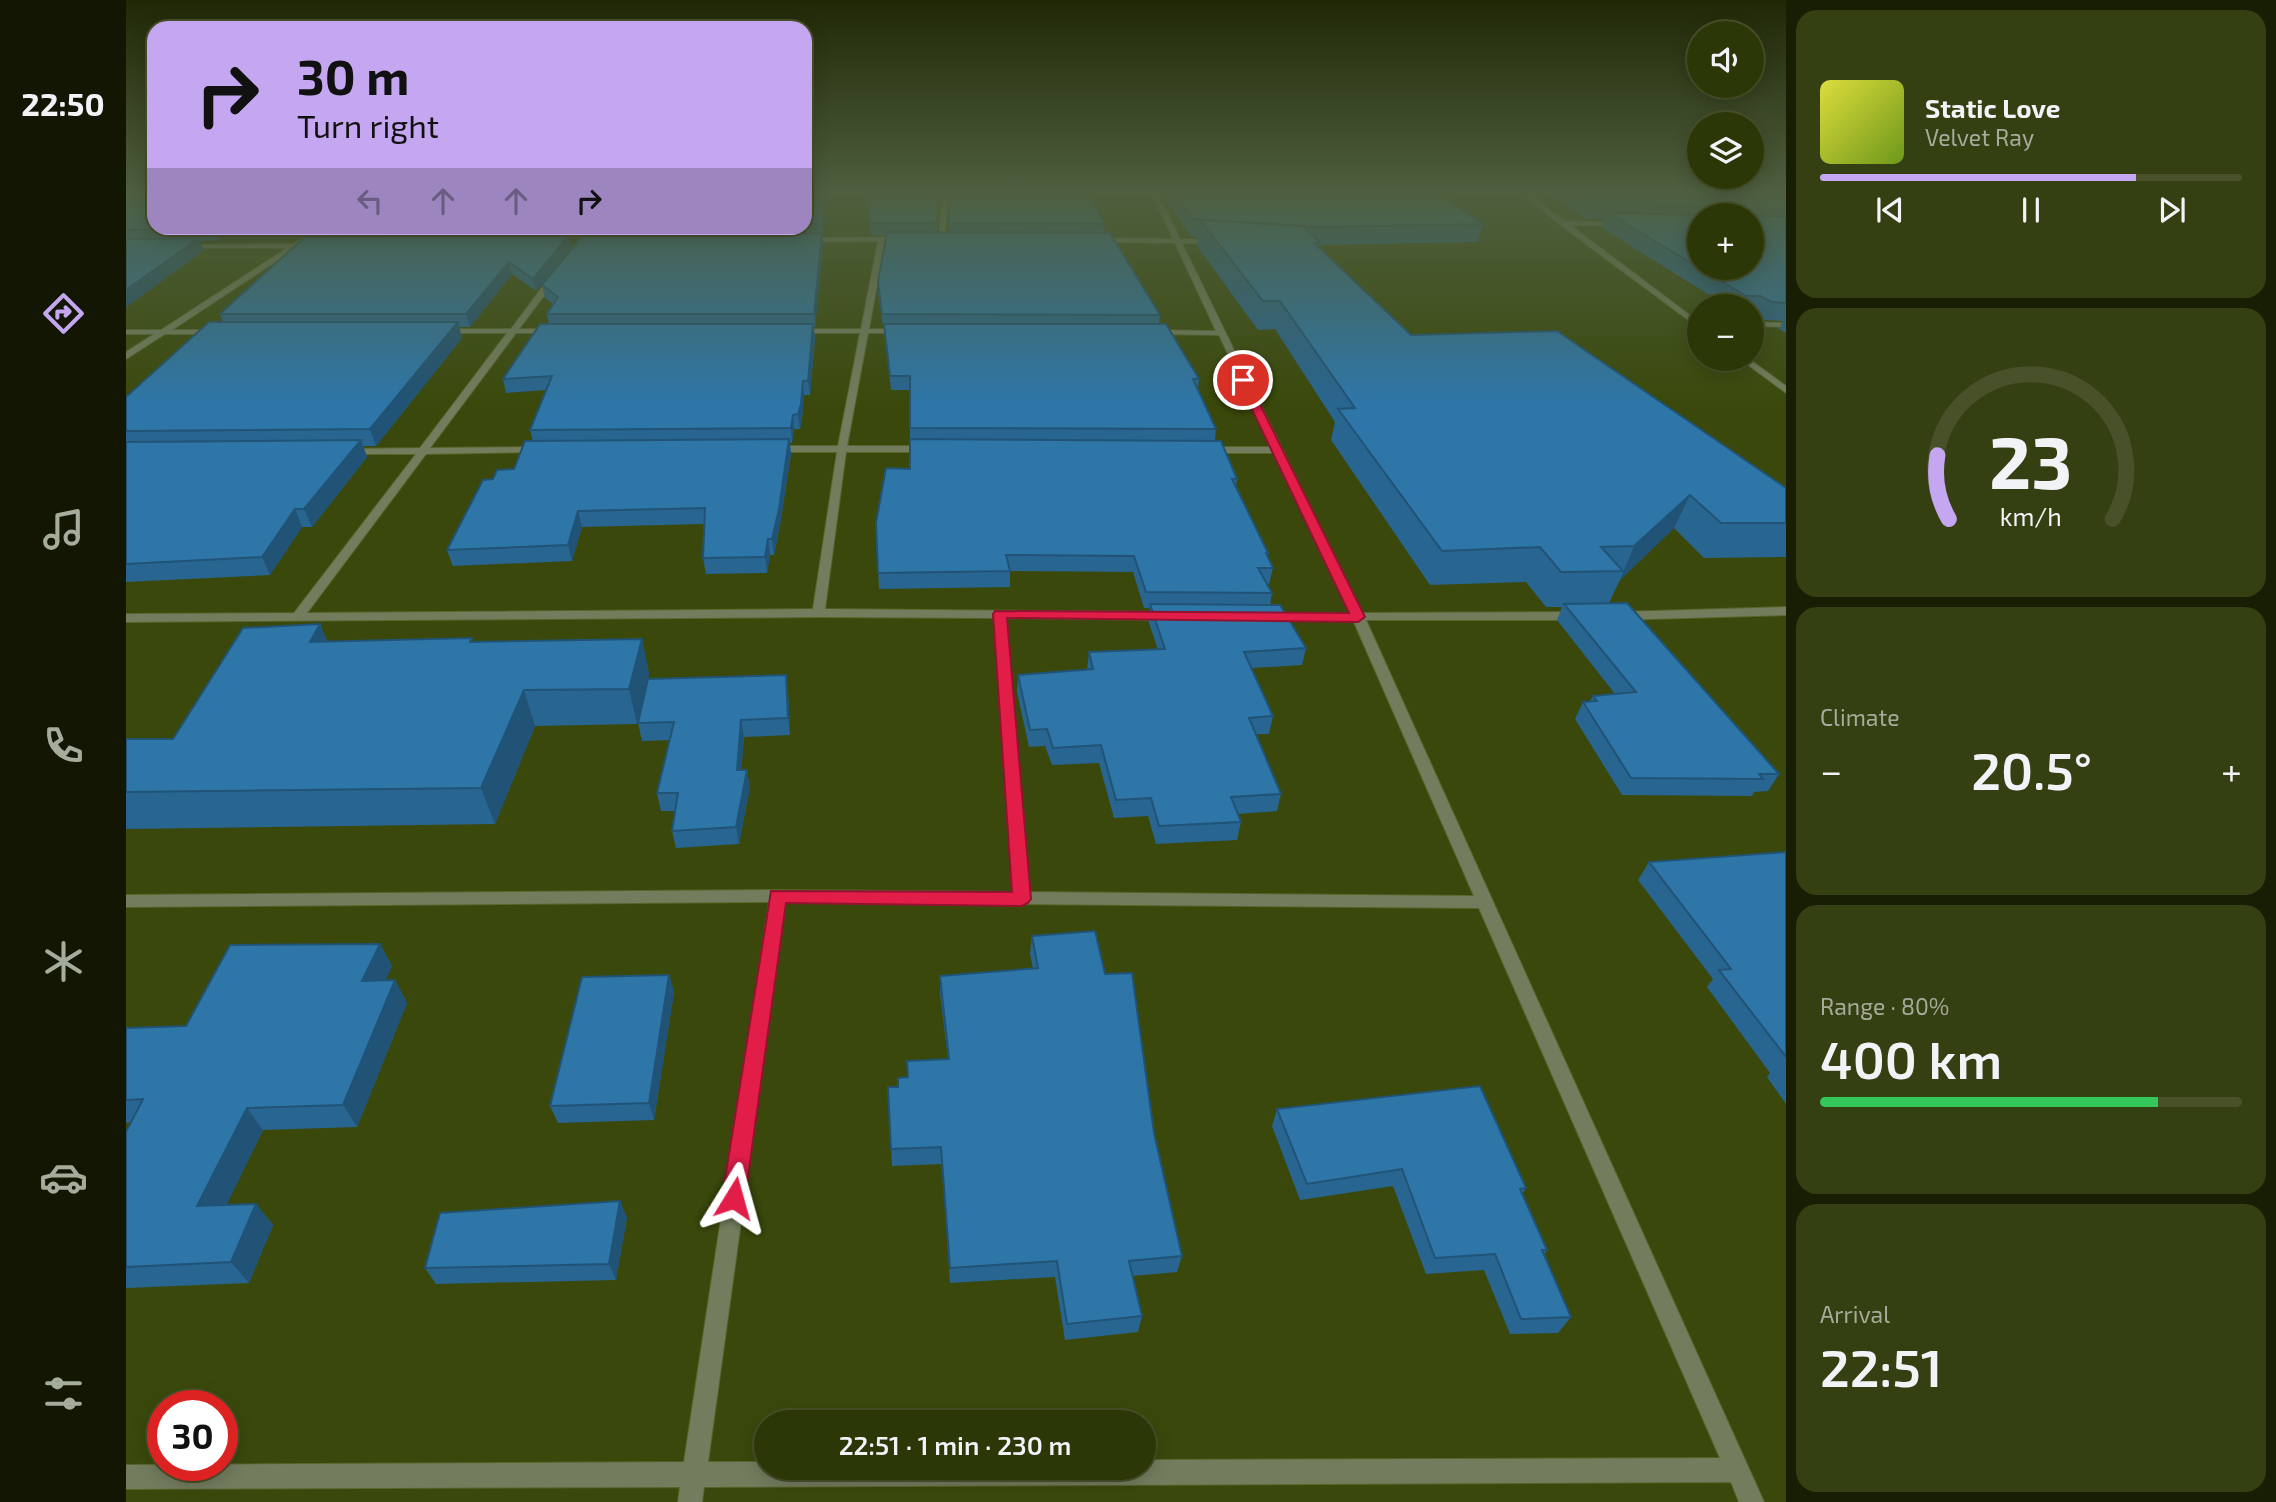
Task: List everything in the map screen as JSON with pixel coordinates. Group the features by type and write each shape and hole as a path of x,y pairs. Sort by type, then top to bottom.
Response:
{"street":[{"path":"126,356 272,262"},
{"path":"819,613 842,448 878,262"},
{"path":"1187,262 1358,617 1752,1502"},
{"path":"1613,262 1687,316"},
{"path":"299,615 558,272"},
{"path":"1764,324 1786,325"},
{"path":"430,331 566,331"},
{"path":"783,331 906,331"},
{"path":"126,332 228,332"},
{"path":"1138,332 1220,333"},
{"path":"1760,371 1786,390"},
{"path":"760,449 937,449"},
{"path":"341,451 557,450"},
{"path":"1195,450 1277,450"},
{"path":"1607,616 1786,611"},
{"path":"129,621 299,615 819,613 1179,616"},
{"path":"1000,614 1022,899"},
{"path":"1261,617 1593,616"},
{"path":"126,901 778,896 1483,902"},
{"path":"690,1502 778,896"},
{"path":"126,1477 694,1472 1738,1470"}],"building":[{"path":"126,262 165,262 126,290"},
{"path":"277,262 509,262 466,314 220,314"},
{"path":"509,262 547,262 533,279"},
{"path":"561,262 819,262 814,314 547,314 558,297 542,285"},
{"path":"881,262 1128,262 1160,315 882,314 878,281"},
{"path":"1233,262 1334,262 1411,335 1557,331 1786,488 1786,523 1721,523 1690,495 1634,546 1601,547 1623,571 1561,572 1540,547 1442,551 1338,409 1355,408 1280,301 1263,301"},
{"path":"1764,262 1786,262 1786,303 1772,302 1764,298 1764,294 1743,294 1719,280 1764,280"},
{"path":"209,322 458,322 370,429 126,431 126,397"},
{"path":"540,324 813,324 808,381 803,381 801,404 798,414 793,415 791,428 530,430 552,376 503,379"},
{"path":"884,324 1166,324 1199,379 1193,379 1216,429 910,428 910,376 890,376"},
{"path":"789,439 779,509 772,539 768,539 765,557 703,558 705,508 578,511 568,545 447,550 483,480 493,479 497,470 514,469 525,441"},
{"path":"910,439 1221,441 1237,479 1232,479 1268,553 1273,568 1258,568 1272,593 1146,592 1134,556 1006,555 1010,571 878,573 876,523 886,468 910,469"},
{"path":"361,440 304,509 295,509 262,557 126,564 126,442"},
{"path":"1627,603 1779,774 1759,774 1763,779 1631,778 1583,702 1597,701 1593,696 1636,692 1564,604"},
{"path":"1150,604 1280,605 1306,648 1244,652 1273,716 1249,718 1281,794 1231,797 1241,822 1159,826 1151,798 1116,800 1101,745 1053,748 1047,729 1030,730 1018,675 1093,669 1089,652 1165,649"},
{"path":"320,624 310,642 472,638 470,642 642,639 629,689 524,690 481,788 126,792 126,739 173,739 243,628"},
{"path":"786,675 788,718 741,720 737,770 747,770 736,827 672,831 678,793 657,793 674,722 638,723 648,679"},
{"path":"1786,852 1786,1057 1719,970 1731,969 1649,862"},
{"path":"1095,931 1105,974 1132,973 1154,1133 1182,1256 1129,1261 1142,1316 1067,1324 1057,1261 950,1268 941,1147 891,1149 888,1087 898,1087 898,1078 908,1077 907,1061 949,1059 940,976 1038,968 1032,936"},
{"path":"380,944 362,981 395,980 343,1105 247,1108 197,1206 256,1204 231,1262 126,1267 126,1132 143,1099 126,1100 126,1028 186,1026 230,945"},
{"path":"669,975 649,1103 550,1106 582,977"},
{"path":"1480,1086 1526,1188 1520,1189 1547,1250 1542,1250 1571,1317 1521,1319 1495,1254 1435,1258 1402,1169 1307,1184 1277,1109"},
{"path":"620,1201 609,1264 425,1268 440,1213"}],"route":[{"path":"734,1198 778,896 1022,899 1000,614 1358,617 1243,380"}]}
